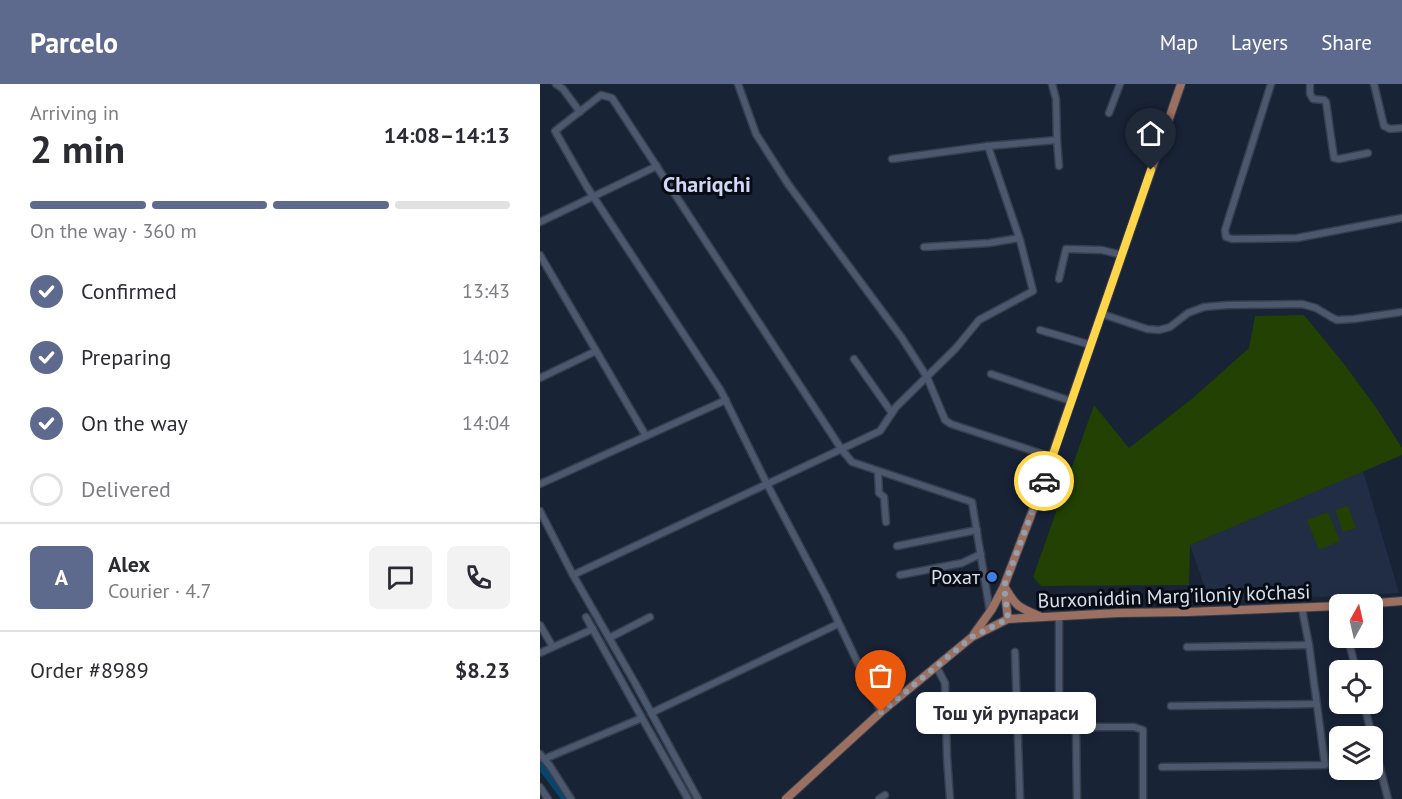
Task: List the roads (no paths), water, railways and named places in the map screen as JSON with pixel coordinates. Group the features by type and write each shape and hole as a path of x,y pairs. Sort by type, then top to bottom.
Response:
{"main road":[{"path":"972,637 990,612 1004,586 1052,457 1181,84"},
{"path":"1004,586 1019,607 1040,616"},
{"path":"1004,586 1008,619"},
{"path":"1383,603 1402,602"},
{"name":"Burxoniddin Marg’iloniy ko’chasi","path":"789,798 881,712 936,666 972,637 1008,619 1118,613 1329,607"}],"street":[{"path":"556,84 563,89 580,112"},
{"path":"738,84 756,134 788,184 902,338 927,377 945,420 951,424 1052,457"},
{"path":"1052,84 1056,99 1059,166"},
{"path":"1109,113 1119,84"},
{"path":"1271,84 1225,230 1226,237 1232,239 1297,238 1402,218"},
{"path":"1310,84 1310,94 1313,99 1326,102 1334,158 1368,153"},
{"path":"1374,84 1384,126 1390,129 1402,128"},
{"path":"881,712 826,596 726,400 594,197 555,131 601,95 612,98 852,462 970,501 973,504 990,612"},
{"path":"892,159 988,146 1058,140"},
{"path":"573,575 880,431 896,407 956,348 979,320 1033,291 1019,238 988,146"},
{"path":"540,222 657,166"},
{"path":"924,247 989,243 1019,238"},
{"path":"1059,279 1066,249 1102,250 1122,255"},
{"path":"540,255 646,436"},
{"path":"1102,314 1147,329 1159,330 1170,327 1196,309 1213,306 1302,304 1312,306 1331,317 1342,320 1402,312"},
{"path":"1040,330 1091,345"},
{"path":"540,378 596,351"},
{"path":"854,359 892,413"},
{"path":"991,374 1071,401"},
{"path":"540,484 726,400"},
{"path":"878,471 879,493 884,497 886,522"},
{"path":"540,511 573,575 698,799"},
{"path":"897,546 977,530"},
{"path":"900,576 962,563 981,554"},
{"path":"1162,767 1325,765 1302,609"},
{"path":"1059,616 1060,724 1063,727 1134,727 1143,730 1143,799"},
{"path":"586,617 688,799"},
{"path":"609,638 651,618"},
{"path":"651,713 838,624"},
{"path":"540,626 553,647"},
{"path":"540,653 593,629"},
{"path":"1187,647 1309,645"},
{"path":"1015,652 1020,799"},
{"path":"936,666 945,683 950,799"},
{"path":"1171,706 1316,704"},
{"path":"571,799 542,756 642,718"},
{"path":"1076,727 1077,799"},
{"path":"1383,780 1388,799"},
{"path":"540,788 549,799"}],"waterway":[{"path":"540,763 567,799"}],"place":[{"name":"Рохат","path":"992,577"},
{"name":"Тош уй рупараси","path":"881,712"}],"district":[{"name":"Chariqchi","path":"707,184"}]}
